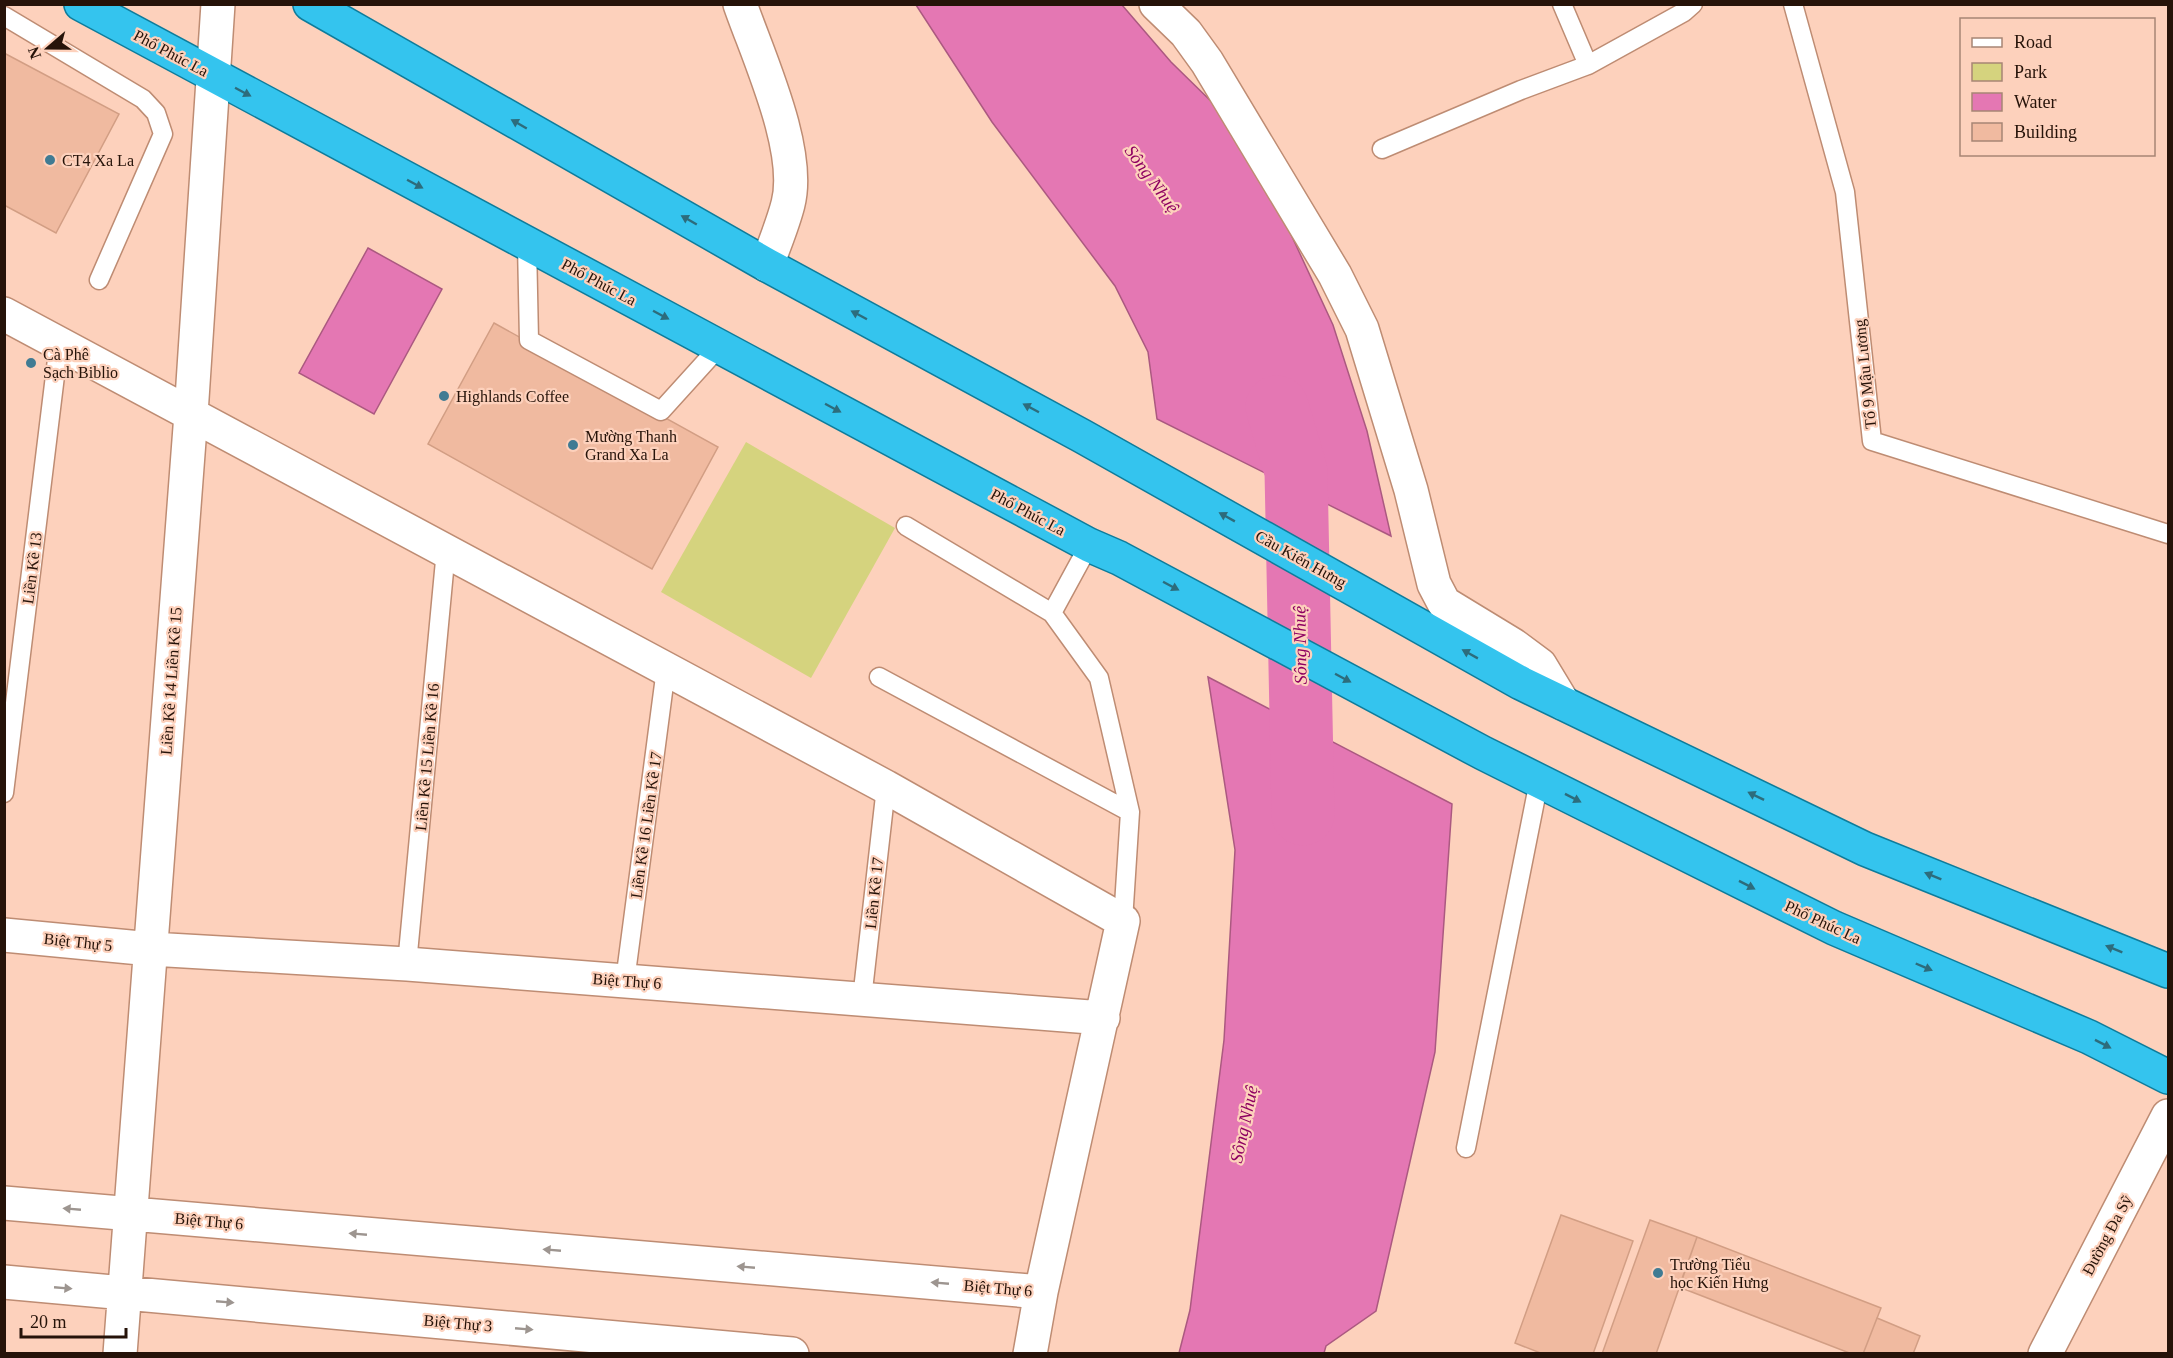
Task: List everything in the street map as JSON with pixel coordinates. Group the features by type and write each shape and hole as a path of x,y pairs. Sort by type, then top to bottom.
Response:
{"highway":[{"name":"Phố Phúc La","path":"81,4 1089,545 1119,558 1483,753 1834,928 2090,1037 2169,1077"},
{"path":"310,4 766,265"},
{"name":"Cầu Kiến Hưng","path":"766,265 1082,436 1521,683 1563,703"},
{"path":"1563,703 1865,849 2169,971"}],"street":[{"name":"Liền Kề 14 Liền Kề 15","path":"120,1353 191,414 218,4"},
{"path":"740,4 781,121 789,163 789,202 766,265"},
{"path":"1156,4 1186,33 1208,62 1348,299 1372,360 1411,490 1434,584 1444,603 1513,645 1539,665 1563,703"},
{"path":"4,314 886,787 1123,921 1041,1292 1030,1353"},
{"name":"Biệt Thự 5","path":"4,935 151,949"},
{"name":"Biệt Thự 6","path":"151,949 407,964 1103,1018"},
{"name":"Đường Đa Sỹ","path":"2045,1353 2169,1116"},
{"path":"4,1203 131,1214"},
{"name":"Biệt Thự 6","path":"131,1214 1041,1292"},
{"name":"Biệt Thự 3","path":"4,1282 792,1353"}],"lane":[{"path":"1562,4 1588,65"},
{"path":"1382,149 1521,90 1588,65 1684,12 1693,4"},
{"name":"Tổ 9 Mậu Lương","path":"1793,4 1845,192 1872,441 2169,534"},
{"path":"4,16 143,99 156,113 162,134 99,280"},
{"path":"527,244 529,340 651,406 662,411 719,346"},
{"name":"Liền Kề 13","path":"4,793 59,343"},
{"path":"906,526 1052,613 1099,678 1130,812 1123,921"},
{"path":"1052,613 1089,545"},
{"name":"Liền Kề 15 Liền Kề 16","path":"407,964 446,550"},
{"name":"Liền Kề 16 Liền Kề 17","path":"625,981 666,669"},
{"path":"879,677 1130,812"},
{"path":"1466,1148 1539,781"},
{"name":"Liền Kề 17","path":"862,999 886,787"}],"green space":[{"path":"746,442 895,528 811,678 661,592"}],"water":[{"path":"916,5 1122,5 1171,62 1222,112 1288,228 1333,325 1367,431 1391,536 1157,419 1148,352 1115,286 992,122"},
{"path":"368,248 442,289 374,414 299,373"},
{"path":"1208,677 1452,804 1435,1052 1376,1311 1326,1346 1324,1353 1179,1353 1190,1310 1224,1040 1235,850"}],"building":[{"name":"CT4 Xa La","path":"4,53 119,114 56,233 4,205"},
{"name":"Mường Thanh Grand Xa La","path":"494,323 718,447 652,569 428,444"},
{"path":"1561,1215 1633,1241 1593,1354 1543,1354 1515,1343"},
{"path":"1650,1220 1697,1237 1656,1354 1602,1354"},
{"path":"1697,1237 1881,1308 1863,1354 1852,1354 1679,1287"},
{"path":"1877,1318 1920,1336 1913,1354 1863,1354"}],"waterway":[{"name":"Sông Nhuệ","path":"1277,407 1296,471 1303,814"}],"place":[{"name":"CT4 Xa La","path":"50,160"},
{"name":"Cà Phê Sạch Biblio","path":"31,363"},
{"name":"Highlands Coffee","path":"444,396"},
{"name":"Mường Thanh Grand Xa La","path":"573,445"},
{"name":"Trường Tiểu học Kiến Hưng","path":"1658,1273"}]}
